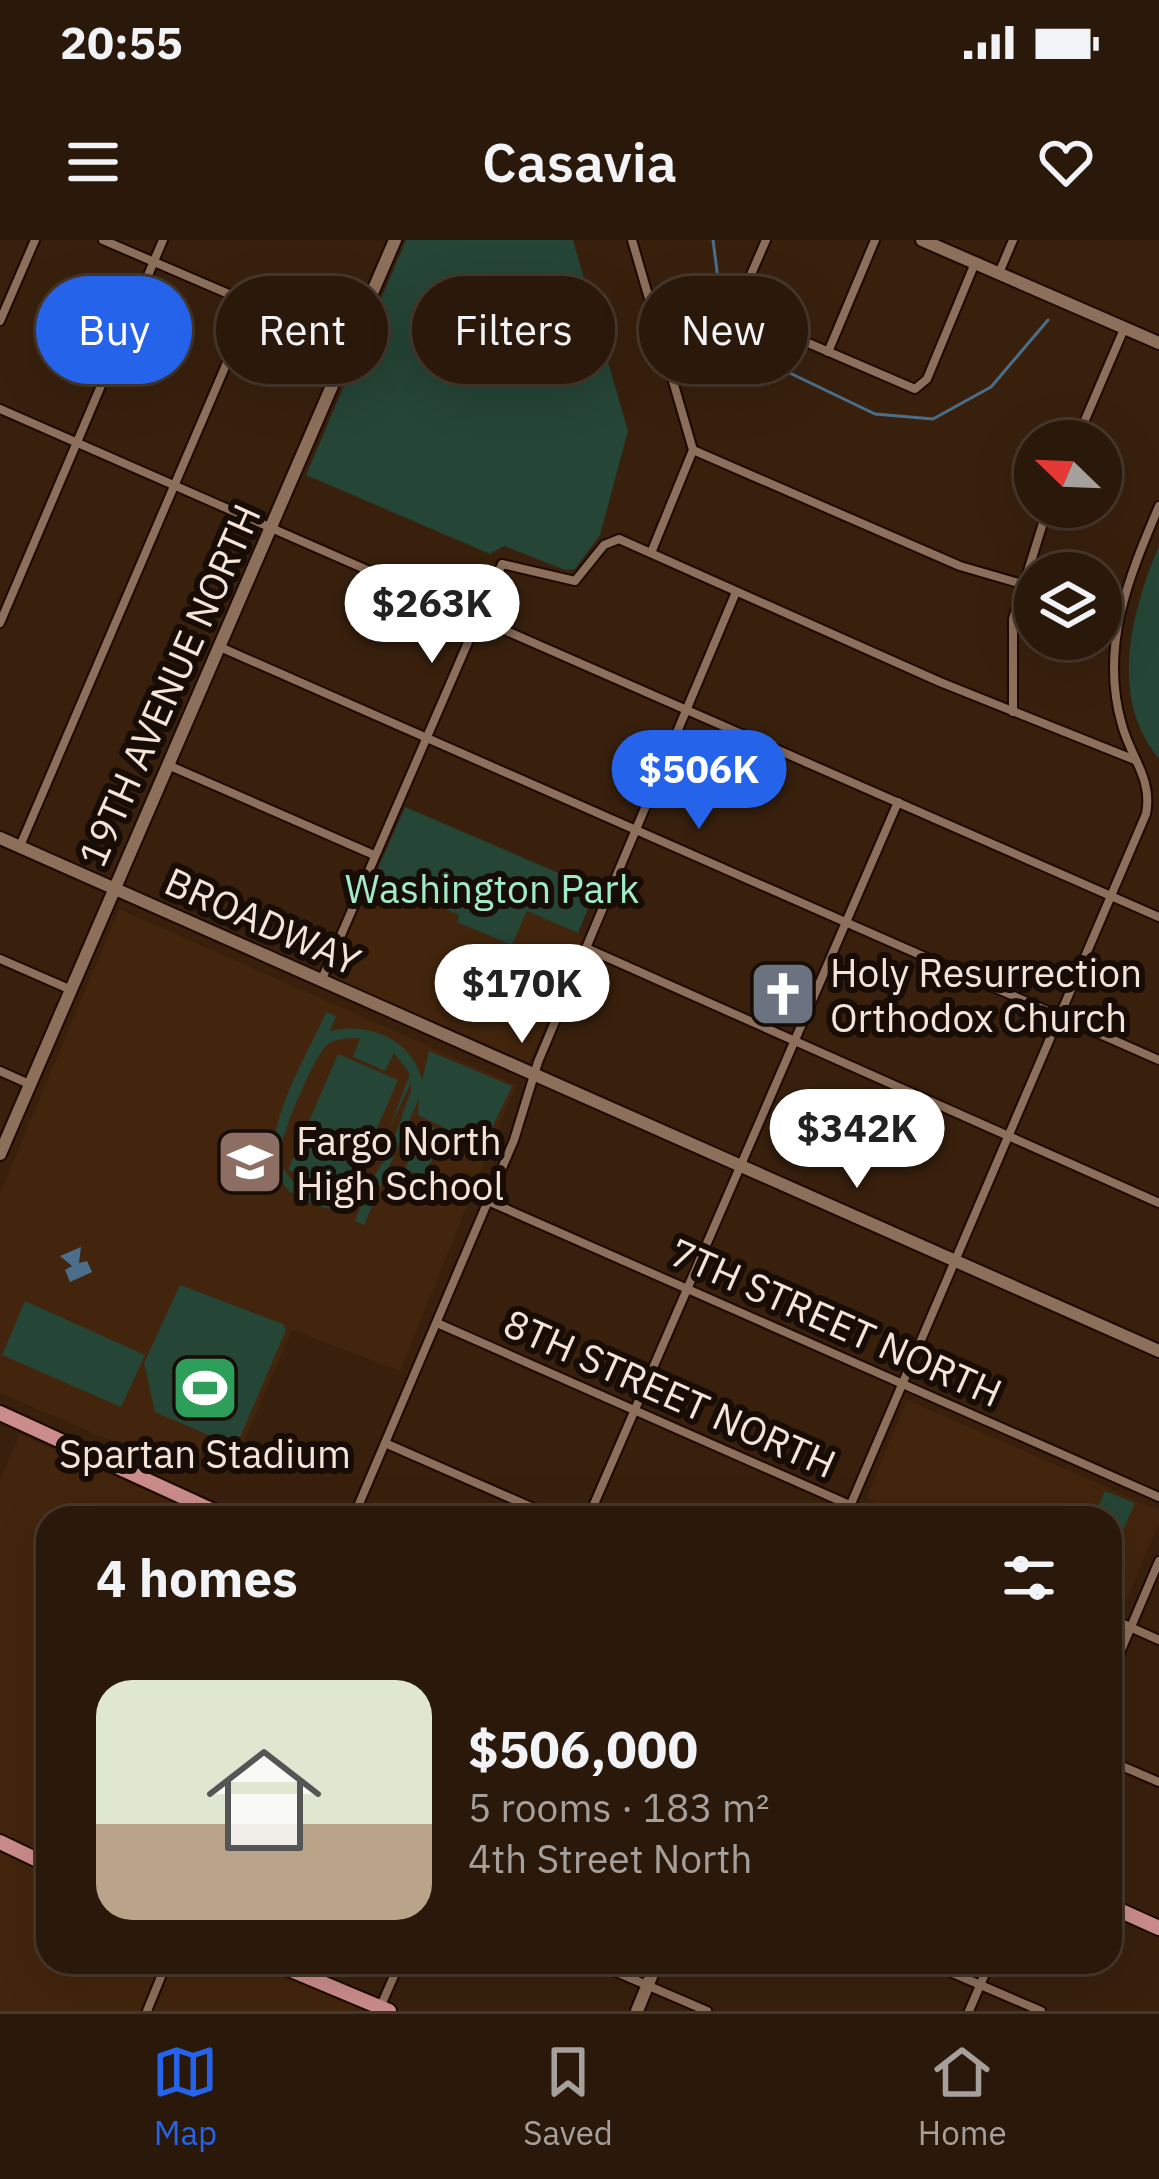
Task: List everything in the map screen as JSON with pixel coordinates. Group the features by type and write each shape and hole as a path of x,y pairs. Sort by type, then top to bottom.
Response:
{"main road":[{"path":"0,1413 203,1506"},
{"path":"0,1842 36,1859"},
{"path":"1122,1911 1159,1928"},
{"path":"300,1974 383,2010"}],"street":[{"path":"0,321 34,240"},
{"path":"20,847 251,304 104,240"},
{"path":"0,622 163,240"},
{"name":"19TH AVENUE NORTH","path":"0,1154 395,240"},
{"path":"632,240 693,450 651,553"},
{"path":"766,240 740,311 919,388 975,263"},
{"path":"828,352 875,240"},
{"path":"922,240 1159,343"},
{"path":"999,273 1013,240"},
{"path":"1085,420 1125,327"},
{"path":"0,410 1159,917"},
{"path":"693,450 960,566 1014,582"},
{"path":"851,1506 1149,797 1116,695 1115,632 1128,580 1159,506"},
{"path":"322,979 502,564 575,581 609,540 651,553 1012,712 1136,760"},
{"path":"358,1506 736,592"},
{"path":"1012,712 1014,615"},
{"path":"220,647 1159,1060"},
{"path":"168,765 374,855"},
{"path":"593,1506 898,802"},
{"name":"BROADWAY","path":"0,838 1159,1351"},
{"path":"586,948 1159,1203"},
{"path":"0,959 69,989"},
{"path":"0,1071 29,1084"},
{"name":"7TH STREET NORTH","path":"488,1201 1159,1497"},
{"name":"8TH STREET NORTH","path":"437,1323 851,1506"},
{"path":"385,1443 529,1506"},
{"path":"1122,1648 1158,1567"},
{"path":"1122,1623 1159,1640"},
{"path":"1122,1766 1159,1783"},
{"path":"147,2011 162,1974"},
{"path":"383,2010 396,1974"},
{"path":"622,1974 707,2011"},
{"path":"637,2011 652,1974"},
{"path":"956,1974 1041,2011"},
{"path":"969,2011 985,1974"}],"shaded area":[{"path":"378,868 391,886 460,915 458,922 511,945 527,911 584,936 529,1062 334,980 332,970"},
{"name":"Fargo North High School","path":"119,909 516,1085 400,1371 292,1330 241,1448 210,1435 193,1476 0,1393 0,1193"},
{"path":"907,1400 1159,1510 1159,1523 1122,1610 1122,1506 884,1506 866,1498"},
{"path":"20,1434 182,1506 36,1506 36,1974 278,1974 367,2011 0,2011 0,1480"}],"green space":[{"path":"406,240 573,240 583,276 412,276 412,384 614,384 628,431 600,535 575,569 565,570 504,546 490,554 306,475 345,384 388,384 388,282"},
{"path":"1159,546 1159,759 1134,709 1129,654 1140,598"},
{"name":"Washington Park","path":"405,807 596,889 578,933 527,911 512,945 457,922 459,915 391,886 378,868"},
{"path":"326,1012 336,1016 330,1031 360,1029 400,1045 410,1054 422,1081 429,1051 512,1086 483,1147 418,1115 419,1098 364,1225 355,1221 361,1206 329,1209 298,1197 281,1180 274,1159 282,1109","holes":["360,1038 353,1057 385,1071 394,1053 410,1074 389,1129 411,1083 411,1091 378,1170 366,1186 350,1196 332,1199 310,1193 292,1179 282,1165 281,1150 297,1101 325,1047 337,1040"]},
{"path":"338,1054 398,1080 348,1196 288,1170"},
{"path":"425,1124 444,1133 424,1177 405,1169"},
{"name":"Spartan Stadium","path":"180,1285 283,1324 286,1330 236,1447 155,1412 144,1363"},
{"path":"25,1301 145,1355 121,1407 2,1355"},
{"path":"1105,1491 1135,1503 1122,1532 1122,1506 1098,1506"}],"water":[{"path":"81,1247 79,1263 87,1261 92,1272 70,1282 65,1270 72,1266 60,1256"}],"waterway":[{"path":"713,240 721,303 740,349 875,414 933,419 991,387 1048,320"}],"place":[{"name":"Holy Resurrection Orthodox Church","path":"783,994"},
{"name":"Fargo North High School","path":"250,1162"},
{"name":"Spartan Stadium","path":"205,1388"}]}
